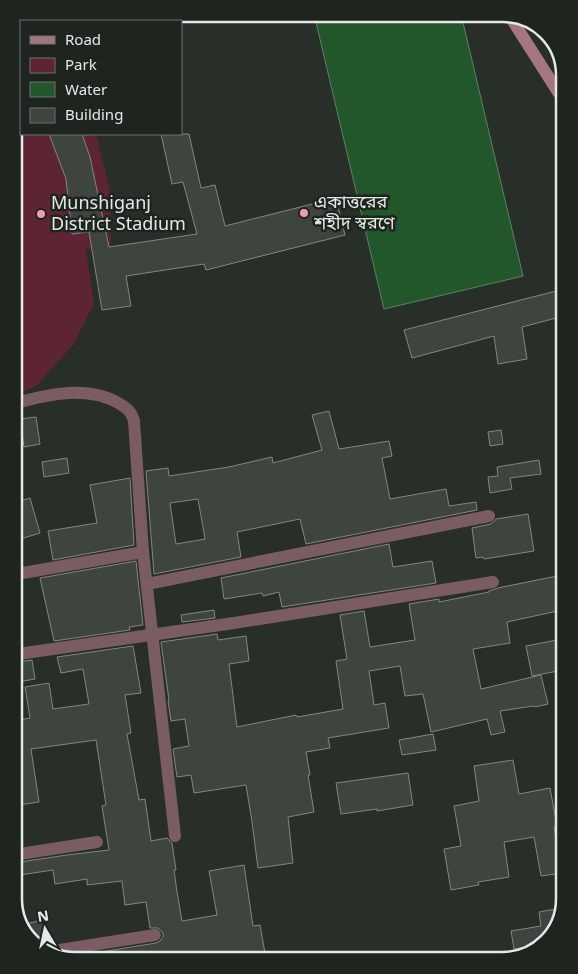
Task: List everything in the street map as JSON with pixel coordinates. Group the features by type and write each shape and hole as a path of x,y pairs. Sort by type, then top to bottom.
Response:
{"main road":[{"path":"515,24 556,89"}],"street":[{"path":"23,401 43,396 87,392 114,400 129,410 134,422 143,552 175,836"},
{"path":"147,584 489,516"},
{"path":"22,573 143,552"},
{"path":"22,653 492,582"},
{"path":"22,854 97,842"},
{"path":"62,950 155,935"}],"green space":[{"path":"23,135 50,136 66,179 72,233 105,230 90,157 82,135 95,135 110,190 111,244 86,250 94,304 73,345 37,385 23,393"}],"water":[{"path":"316,23 463,23 523,276 384,309"}],"building":[{"path":"189,134 201,188 215,185 225,226 336,198 345,235 206,270 204,264 126,276 131,306 102,310 89,232 72,234 66,179 49,135 82,135 90,157 109,247 197,234 183,182 172,184 161,135"},
{"path":"556,291 556,318 522,327 527,359 498,364 494,336 412,358 404,330"},
{"path":"329,411 339,449 389,441 392,456 382,458 390,499 446,489 449,506 476,502 477,510 306,544 300,519 237,532 241,557 154,574 146,471 168,468 169,476 229,467 272,457 273,463 322,450 312,415","holes":["198,499 205,539 176,544 170,503"]},
{"path":"36,417 40,444 24,447 23,419"},
{"path":"501,430 503,444 490,446 488,432"},
{"path":"67,458 69,473 44,477 42,462"},
{"path":"539,460 541,474 510,478 512,489 490,493 488,477 498,476 497,467"},
{"path":"130,478 134,545 53,560 48,531 97,523 90,485"},
{"path":"30,498 40,533 22,538 22,500"},
{"path":"528,514 534,551 484,559 483,557 476,558 472,528 491,524 496,519"},
{"path":"389,544 393,567 432,561 436,583 282,607 279,592 263,596 262,593 224,599 221,578"},
{"path":"136,561 143,625 129,627 130,630 54,641 40,578"},
{"path":"556,576 556,611 507,622 510,643 473,649 481,689 541,675 548,704 500,711 505,732 491,735 487,719 431,732 423,694 405,696 400,666 369,671 374,705 385,703 389,728 328,738 330,748 306,752 314,812 288,817 293,863 258,868 246,785 194,793 191,775 177,777 173,749 189,746 185,719 171,721 161,642 217,634 218,640 246,636 249,661 229,664 237,727 296,715 297,717 343,709 336,661 347,659 340,615 364,611 370,647 415,640 409,604 439,599 439,602 489,592 498,588"},
{"path":"214,610 215,618 182,622 181,615"},
{"path":"556,640 556,671 532,676 526,646"},
{"path":"133,646 141,693 125,695 131,733 127,734 139,800 145,799 151,841 167,838 172,843 182,921 217,915 209,871 244,865 253,926 260,925 265,951 106,951 160,941 163,933 158,928 150,928 146,902 125,905 122,881 87,885 87,879 55,884 53,870 22,875 22,862 109,850 102,806 106,805 96,740 31,749 39,802 22,805 22,719 30,718 25,687 49,683 53,709 89,704 83,669 61,673 57,657"},
{"path":"32,660 35,679 22,681 22,661"},
{"path":"433,734 436,750 402,755 399,740"},
{"path":"513,760 519,794 550,788 556,821 556,826 554,827 556,838 556,874 541,876 534,837 504,842 509,877 478,882 479,885 451,890 444,849 461,846 454,806 479,801 474,766"},
{"path":"408,773 413,805 341,814 336,783"},
{"path":"554,909 547,928 532,943 514,949 511,931 541,926 539,912"},
{"path":"44,920 48,944 31,928 29,923"}],"place":[{"name":"একাত্তরের শহীদ স্বরণে","path":"304,213"},
{"name":"Munshiganj District Stadium","path":"41,214"}]}
